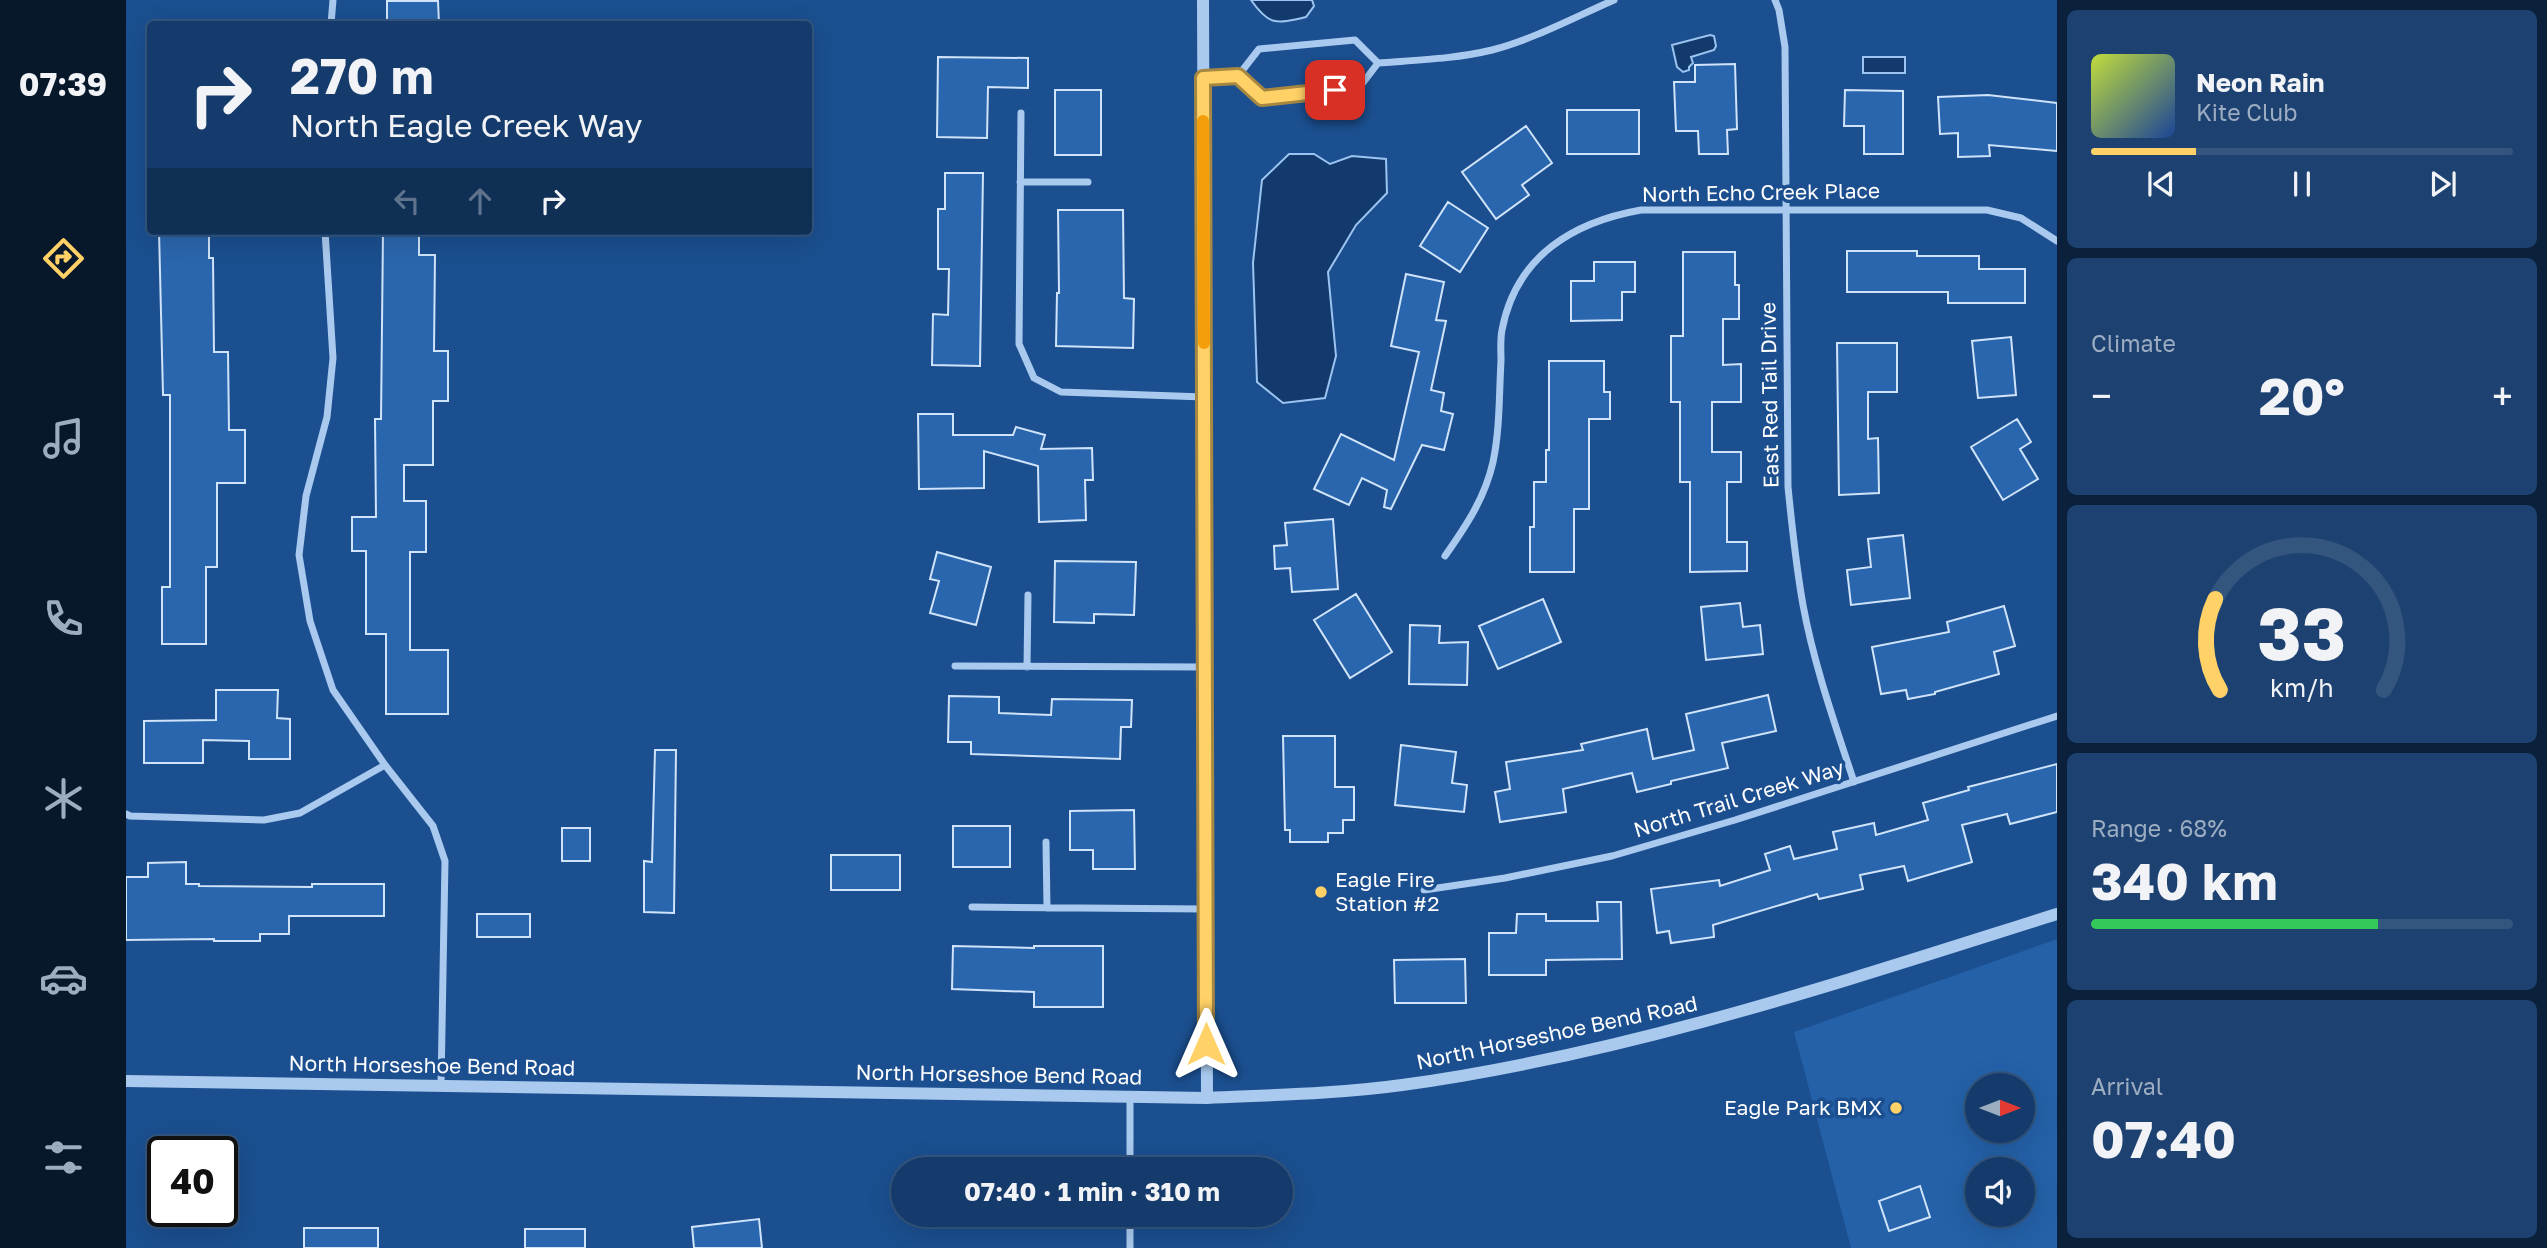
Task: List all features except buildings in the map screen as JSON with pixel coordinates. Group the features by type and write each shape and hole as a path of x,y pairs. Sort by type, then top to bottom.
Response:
{"street":[{"path":"331,21 333,0"},
{"path":"1203,0 1207,1098"},
{"path":"1238,76 1259,49 1355,40 1378,62 1449,59 1494,49 1539,33 1614,0"},
{"name":"East Red Tail Drive","path":"1775,0 1785,47 1788,487 1794,548 1803,607 1817,666 1854,782"},
{"path":"1203,78 1238,76 1262,98 1359,88 1378,62"},
{"path":"1021,113 1019,344 1034,378 1061,392 1204,397"},
{"path":"1020,182 1088,182"},
{"name":"North Echo Creek Place","path":"1445,556 1473,515 1493,464 1497,438 1502,330 1512,299 1527,272 1549,248 1579,228 1613,215 1641,211 1987,210 2021,218 2057,241"},
{"path":"325,235 333,358 327,417 306,496 299,555 310,621 333,690 385,765 433,826 445,861 441,1085"},
{"path":"1027,667 1028,595"},
{"path":"955,666 1205,667"},
{"name":"North Trail Creek Way","path":"1424,890 1505,878 1612,856 1735,820 2057,716"},
{"path":"126,814 264,820 300,813 385,765"},
{"path":"1046,842 1047,908"},
{"path":"972,907 1206,909"},
{"name":"North Horseshoe Bend Road","path":"126,1081 1207,1098 1334,1093 1403,1085 1637,1041 1781,1002 2057,914"},
{"path":"1130,1097 1130,1157"},
{"path":"1130,1227 1130,1248"}],"shaded area":[{"path":"1251,0 1312,0 1314,6 1306,17 1280,22 1268,19"},
{"path":"1714,36 1714,50 1691,57 1693,63 1689,70 1683,72 1677,67 1672,45"},
{"path":"1863,57 1905,57 1905,73 1863,73"},
{"path":"1289,154 1314,154 1330,164 1352,156 1386,159 1387,193 1356,225 1328,272 1336,356 1325,398 1283,403 1257,382 1253,263 1262,180"},
{"name":"Eagle Park BMX","path":"2057,939 2057,1248 1851,1248 1794,1032"}],"slow traffic":[{"path":"1203,121 1204,343"}],"place":[{"name":"Eagle Fire Station #2","path":"1321,892"},
{"name":"Eagle Park BMX","path":"1896,1108"}],"route":[{"path":"1206,1044 1203,78 1238,76 1262,98 1335,90"}]}
